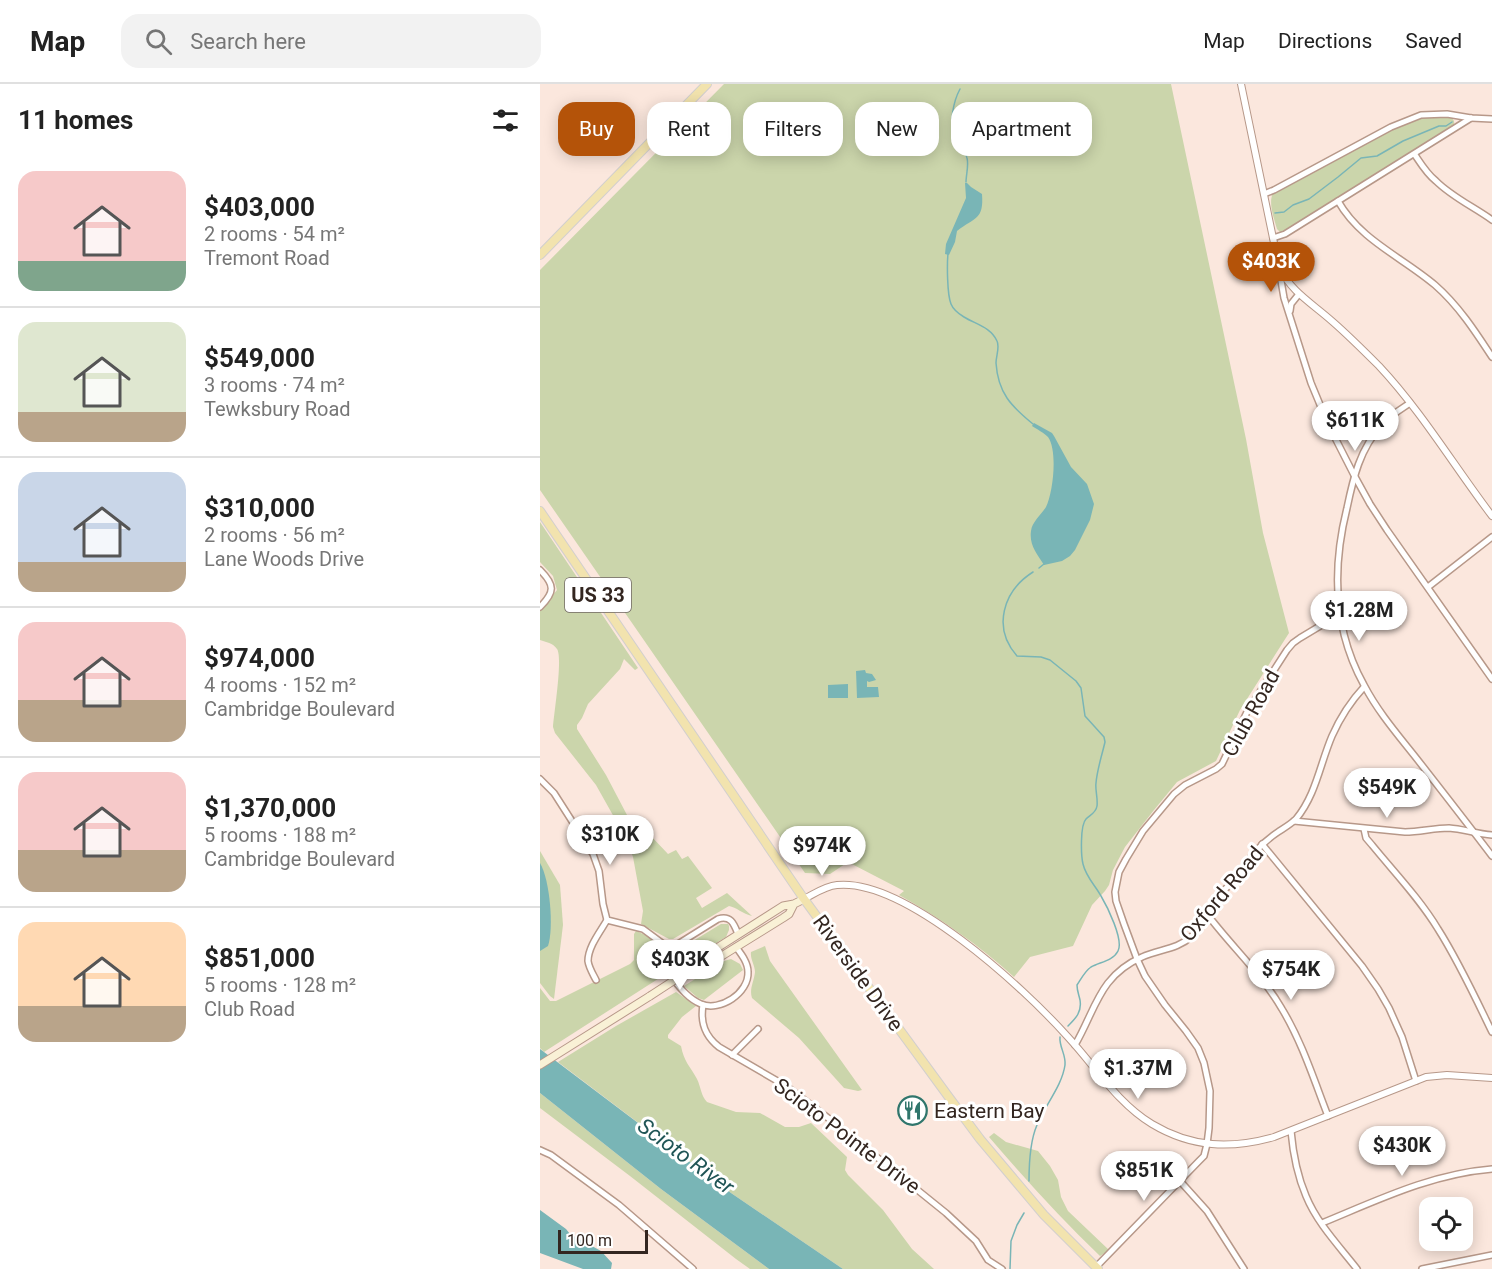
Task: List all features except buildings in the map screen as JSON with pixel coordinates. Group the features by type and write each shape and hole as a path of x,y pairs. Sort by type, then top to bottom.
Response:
{"main road":[{"path":"540,255 707,84"},
{"name":"Riverside Drive","path":"540,511 804,899 981,1140 1044,1215 1097,1268"},
{"path":"540,1065 696,966 698,960 738,934 783,906 804,899"},
{"path":"696,966 704,967 783,918 789,914 794,904"}],"street":[{"path":"1241,84 1284,298 1311,383 1328,424 1370,504 1492,679"},
{"path":"1264,194 1405,120 1434,114 1492,119"},
{"path":"1273,238 1285,234 1471,118"},
{"path":"1415,155 1436,182 1492,220"},
{"path":"1338,201 1356,227 1444,293 1492,357"},
{"path":"1279,267 1288,284 1355,342 1380,367 1410,403 1492,516"},
{"path":"1290,313 1291,304 1299,294"},
{"path":"1410,403 1382,425 1364,450 1354,476 1341,530 1338,558 1340,616 1345,638 1364,687 1382,714 1492,856"},
{"path":"1428,587 1492,537"},
{"path":"540,570 552,584 552,592 549,599 540,607"},
{"name":"Club Road","path":"1097,1268 1204,1156 1209,1128 1210,1090 1204,1063 1198,1048 1145,976 1137,959 1116,901 1116,883 1119,872 1143,831 1174,794 1185,785 1222,764 1246,712 1293,643 1340,616"},
{"name":"Oxford Road","path":"1075,1045 1108,981 1125,965 1145,955 1183,944 1198,930 1222,892 1262,844 1294,821 1310,799 1332,736 1344,712 1364,687"},
{"path":"540,779 554,793 593,854 599,871 607,920 589,954 590,968 596,980"},
{"path":"1294,821 1417,832 1446,828 1461,829 1492,835"},
{"path":"1364,829 1366,838 1438,929 1460,967 1492,1032"},
{"path":"1262,844 1362,966 1378,989 1402,1037 1416,1081"},
{"path":"804,899 833,886 847,885 868,889 907,905 951,933 999,969 1044,1011 1120,1099 1142,1118 1172,1134 1207,1144 1233,1145 1268,1139 1426,1077 1447,1075 1492,1078"},
{"path":"1207,914 1282,1008 1298,1040 1328,1116"},
{"path":"736,947 749,971 745,987 725,1002 718,1004 703,1005 689,997 665,966 670,949 718,919 729,918 738,934"},
{"path":"607,920 643,929 670,949"},
{"name":"Scioto Pointe Drive","path":"703,1005 703,1027 711,1041 802,1098 962,1227 976,1241 988,1260 1002,1269"},
{"path":"732,1055 758,1029"},
{"path":"1291,1131 1298,1176 1306,1197 1322,1223 1357,1269"},
{"path":"540,1150 551,1155 619,1205 693,1269"},
{"path":"1322,1223 1420,1183 1474,1170 1492,1169"},
{"path":"1180,1181 1207,1211 1244,1269"},
{"path":"1422,1269 1492,1255"}],"green space":[{"path":"724,84 1171,84 1246,439 1263,533 1289,633 1240,710 1216,761 1177,782 1125,847 1113,870 1109,885 1092,905 1073,946 1030,957 1014,977 959,933 899,895 904,891 848,862 830,874 805,873 540,490 540,270 653,156 731,156 731,102 706,102"},
{"path":"1446,116 1454,120 1452,128 1283,231 1280,232 1277,229 1271,206 1273,193 1389,131 1423,118"},
{"path":"540,522 638,668 635,670 624,659 620,669 588,704 577,729 606,775 627,815 632,816 668,854 676,850 682,859 688,856 712,888 696,898 702,908 727,893 752,916 729,906 673,939 641,924 643,911 628,842 596,785 555,733 553,727 559,654 554,645 540,640 540,611 557,590 553,576 540,562"},
{"path":"540,851 560,885 563,925 554,999 540,983"},
{"path":"721,924 729,926 726,937 671,971 670,961 675,952"},
{"path":"636,931 650,938 660,949 658,964 661,977 544,1052 540,1048 540,988 550,1001 556,1001 630,964 634,960"},
{"path":"765,946 770,961 862,1090 844,1088 799,1038 752,998 751,988 755,972 751,952"},
{"path":"731,959 740,964 743,970 704,1000 698,998 684,986 724,961"},
{"path":"676,992 696,1006 682,1017 668,1038 681,1046 707,1102 736,1112 760,1113 785,1127 799,1127 811,1123 847,1157 845,1170 848,1175 883,1210 912,1249 934,1269 843,1269 731,1193 558,1062"},
{"path":"540,1093 661,1189 769,1269 750,1269 736,1259 540,1108"},
{"path":"994,1133 1006,1142 1038,1151 1058,1180 1061,1197 1068,1211 1109,1250 1100,1256 1071,1228 989,1137"}],"water":[{"path":"965,183 982,194 980,213 957,231 949,255 945,254 946,244 966,198"},
{"path":"1034,423 1052,433 1071,467 1087,484 1094,504 1090,520 1075,550 1062,561 1044,565 1032,545 1031,531 1049,501 1054,462 1048,437 1032,426"},
{"path":"865,670 876,680 867,681 867,687 878,687 879,697 857,698 856,671"},
{"path":"848,684 848,698 828,698 828,685"},
{"path":"540,863 549,892 551,928 548,946 540,951"},
{"path":"540,1049 731,1193 843,1269 769,1269 661,1189 540,1093"},
{"path":"540,1210 570,1234 601,1251 612,1263 611,1269 583,1269 540,1253"}],"waterway":[{"path":"960,89 955,100 952,125 955,137 967,158 966,182"},
{"path":"1275,213 1284,212 1293,205 1309,199 1361,158 1377,156 1403,141 1452,122"},
{"path":"948,253 948,286 952,306 960,314 987,329 994,336 998,346 997,373 1003,391 1012,405 1033,424"},
{"path":"1039,568 1044,564"},
{"path":"1033,572 1014,589 1004,611 1003,622 1009,645 1017,656 1041,657 1050,660 1076,681 1081,688 1085,716 1104,737 1105,742 1098,768 1097,806 1084,822 1082,854 1086,873 1104,901 1114,923 1119,946 1113,957 1091,967 1077,985 1079,1011 1068,1026"},
{"path":"1029,1181 1030,1152 1035,1131 1057,1088 1065,1065 1060,1037"},
{"path":"1010,1269 1011,1241 1024,1213"}],"place":[{"name":"Eastern Bay","path":"913,1111"}],"water label":[{"name":"Scioto River","path":"686,1156"}]}
